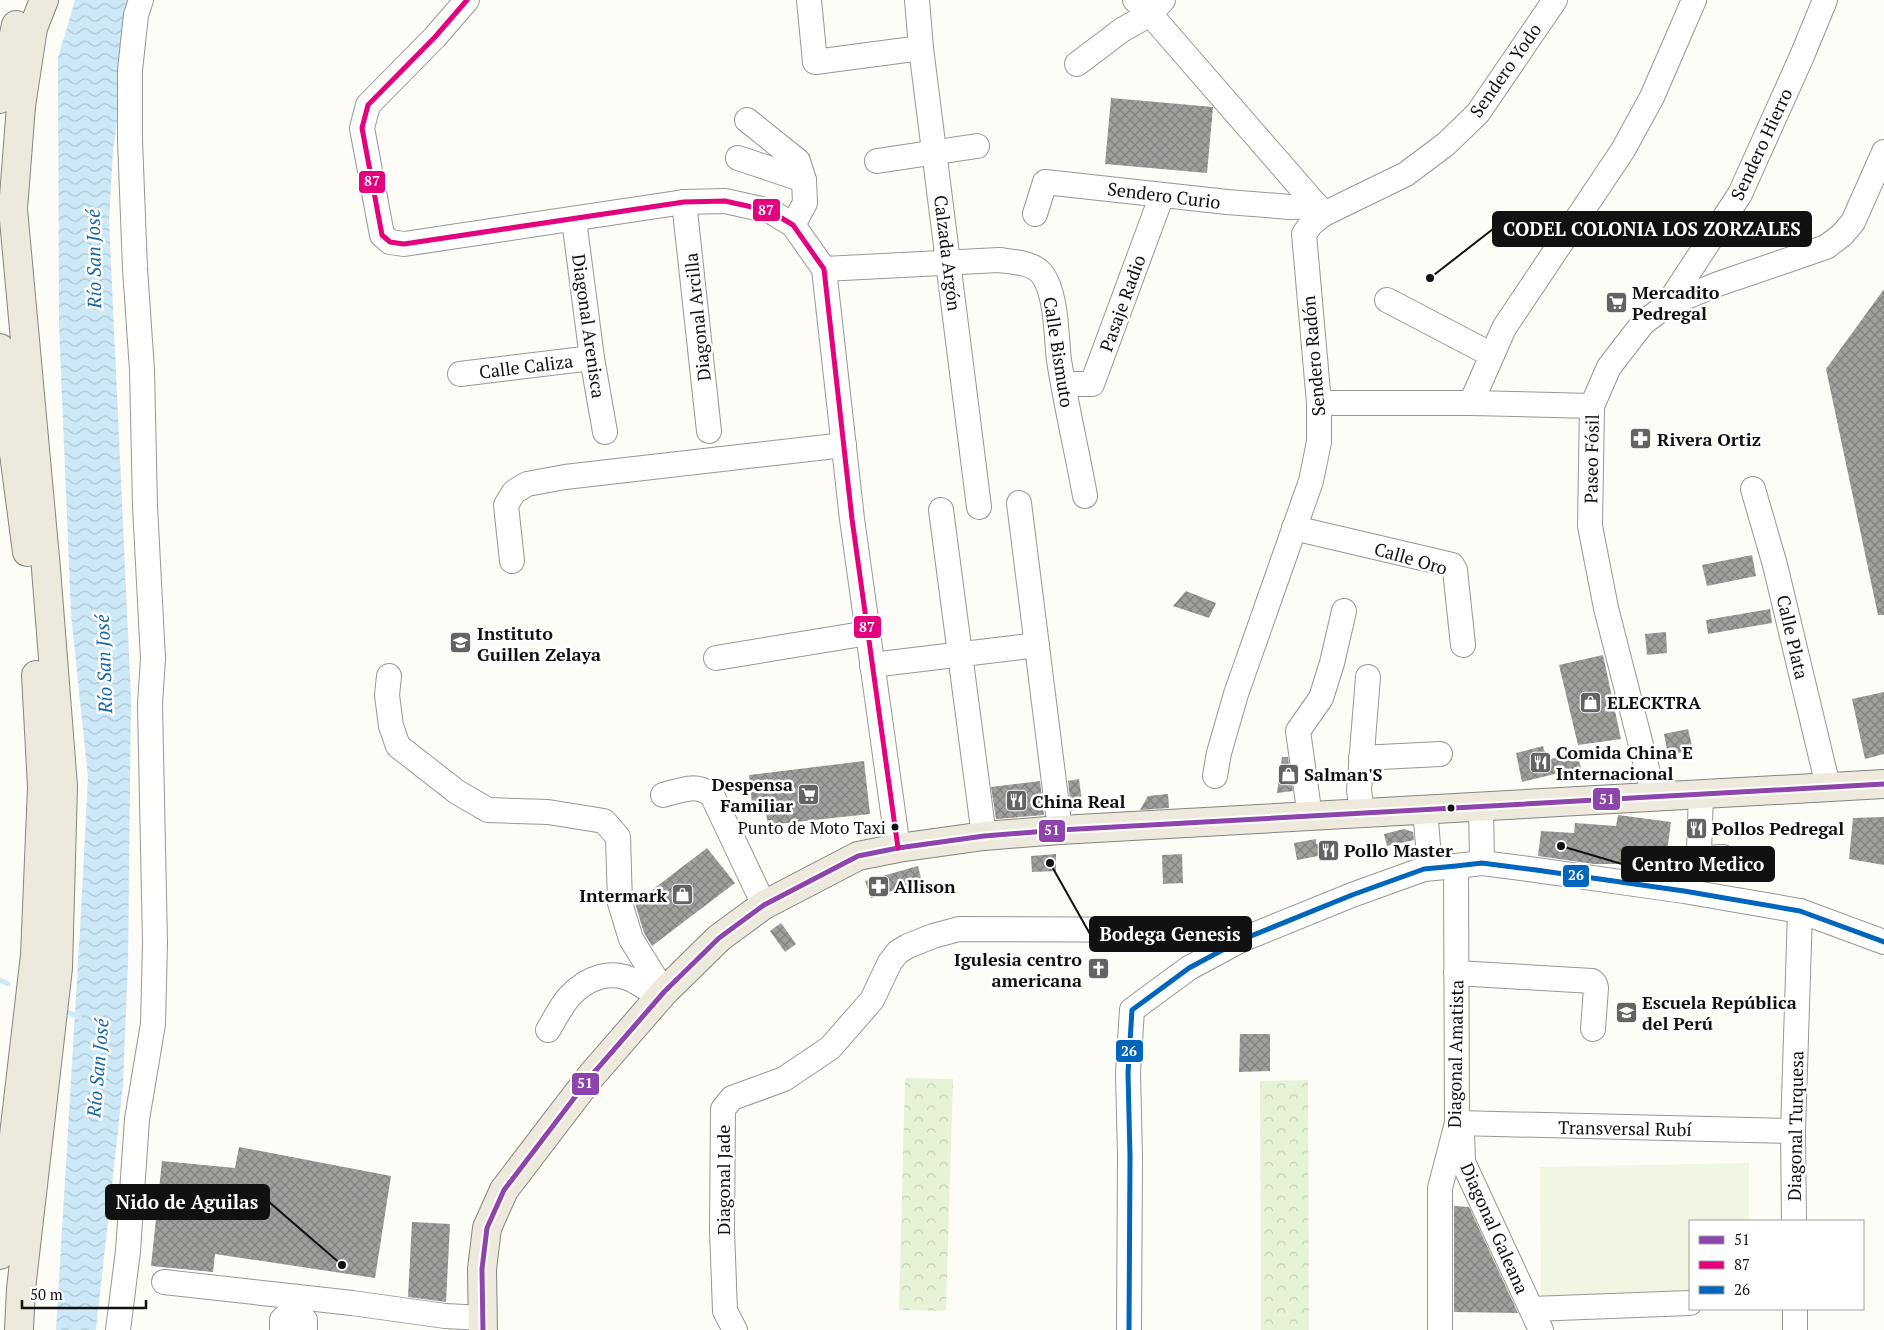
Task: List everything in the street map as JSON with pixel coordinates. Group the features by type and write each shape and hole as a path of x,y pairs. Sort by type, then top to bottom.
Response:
{"main road":[{"path":"0,99 17,23 26,0"},
{"path":"20,1330 21,1289 58,968 63,786 46,569 13,209 20,106 33,28 44,0"},
{"path":"0,348 30,573 42,787 35,955 0,1255"},
{"path":"483,1324 482,1269 487,1228 504,1190 592,1076 661,995 719,938 764,905 858,856 898,848 984,836 1060,830 1884,784"},
{"path":"4,1330 21,1289"},
{"path":"0,1315 4,1330"}],"street":[{"path":"118,1330 128,1251 137,1119 153,1024 155,943 150,704 153,660 145,506 142,370 135,269 130,140 130,70 136,15 141,0"},
{"path":"467,0 436,37 368,105 362,128 382,235 390,242 404,244 684,202 725,201 770,211 793,225 824,269 872,665 898,848"},
{"path":"809,0 816,62 921,48"},
{"name":"Calzada Argón","path":"917,0 921,48 979,507"},
{"name":"Sendero Yodo","path":"1320,210 1406,174 1446,144 1478,113 1554,0"},
{"path":"1471,403 1504,328 1622,150 1652,97 1694,0"},
{"name":"Sendero Hierro","path":"1667,305 1740,194 1825,0"},
{"path":"1077,64 1122,30 1149,5 1320,210"},
{"path":"747,120 798,161 804,180 805,203 793,225"},
{"path":"877,161 978,146"},
{"name":"Paseo Fósil","path":"1654,796 1606,608 1590,526 1592,406 1609,367 1643,323 1667,305 1718,284 1826,246 1842,235 1852,222 1884,152"},
{"path":"738,158 804,180"},
{"name":"Sendero Curio","path":"1035,214 1045,182 1320,210"},
{"name":"Pasaje Radio","path":"1064,384 1092,384 1162,195"},
{"name":"Diagonal Arcilla","path":"684,202 709,432"},
{"name":"Sendero Radón","path":"1215,776 1219,753 1236,694 1311,481 1319,442 1319,403 1304,234 1320,210"},
{"name":"Diagonal Arenisca","path":"574,220 592,358 605,432"},
{"name":"Calle Bismuto","path":"824,269 999,260 1027,264 1041,273 1048,284 1052,300 1064,384 1085,496"},
{"path":"1387,300 1492,355"},
{"name":"Calle Caliza","path":"460,374 592,358"},
{"path":"1319,403 1471,403 1592,406"},
{"path":"512,561 506,505 514,492 526,484 565,477 844,444"},
{"name":"Calle Plata","path":"1753,489 1775,565 1828,786"},
{"path":"1019,503 1060,830"},
{"path":"942,510 984,836"},
{"name":"Calle Oro","path":"1294,528 1452,565 1455,570 1463,645"},
{"path":"1310,816 1298,731 1321,698 1332,663 1344,611"},
{"path":"716,658 868,633"},
{"path":"872,665 1037,645"},
{"path":"389,676 386,695 390,726 398,746 457,792 488,810 548,812 604,821 618,837 620,903 631,938 661,995"},
{"path":"1362,813 1359,790 1368,677"},
{"path":"1361,758 1440,754"},
{"path":"663,795 687,788 702,788 712,795 764,905"},
{"path":"1702,794 1699,852 1706,858 1723,857"},
{"path":"1481,806 1482,863"},
{"path":"1425,810 1430,868"},
{"path":"1129,1330 1130,1156 1128,1073 1132,1010 1189,968 1241,940 1352,895 1430,868 1482,863 1684,891 1800,911 1884,942"},
{"name":"Diagonal Amatista","path":"1440,1330 1440,1188 1459,1124 1456,866"},
{"name":"Diagonal Turquesa","path":"1794,1220 1793,1131 1800,911"},
{"name":"Diagonal Jade","path":"735,1330 725,1311 722,1230 723,1109 732,1098 784,1080 830,1048 872,1000 890,962 898,952 933,936 959,929 1201,930 1241,940"},
{"path":"1456,973 1592,981 1596,988 1593,1029"},
{"path":"548,1030 570,996 602,975 616,974 635,981 661,995"},
{"name":"Transversal Rubí","path":"1459,1124 1793,1131"},
{"name":"Diagonal Galeana","path":"1459,1124 1463,1162 1541,1330"},
{"path":"164,1282 352,1303 397,1311 445,1316 483,1324"},
{"path":"1532,1309 1689,1303"},
{"path":"1795,1310 1795,1330"},
{"path":"282,1330 282,1320 285,1317 305,1319 304,1330"}],"green space":[{"path":"905,1078 953,1079 946,1311 899,1310"},
{"path":"1308,1080 1309,1330 1261,1330 1260,1081"},
{"path":"1749,1163 1749,1220 1689,1220 1689,1296 1541,1299 1540,1167"}],"water":[{"name":"Río San José","path":"75,0 133,0 113,152 109,220 131,698 128,962 123,1085 96,1330 56,1330 88,777 71,614 59,325 58,58"}],"building":[{"path":"1111,98 1213,107 1207,173 1105,164"},
{"path":"1884,289 1884,615 1878,615 1826,369"},
{"path":"1752,555 1756,576 1707,586 1702,565"},
{"path":"1186,591 1216,603 1209,618 1173,606"},
{"path":"1770,609 1772,623 1708,634 1706,620"},
{"path":"1666,632 1667,653 1647,655 1645,634"},
{"name":"ELECKTRA","path":"1603,655 1621,739 1578,745 1559,665"},
{"path":"1884,692 1884,754 1865,759 1852,699"},
{"path":"1688,729 1693,750 1668,755 1664,734"},
{"path":"1543,746 1547,760 1577,752 1582,772 1568,776 1567,771 1522,782 1516,753"},
{"name":"Salman'S","path":"1282,757 1288,757 1293,791 1277,793"},
{"name":"Despensa Familiar","path":"864,761 870,814 768,825 766,813 753,814 749,775"},
{"path":"1079,779 1083,809 1071,811 1068,781"},
{"name":"China Real","path":"1040,781 1044,815 996,819 991,787"},
{"path":"1168,794 1169,808 1140,810 1148,796"},
{"path":"1618,815 1671,822 1664,874 1628,869 1628,864 1594,864 1538,856 1541,831 1574,833 1575,823 1616,826"},
{"path":"1884,817 1884,865 1849,859 1853,818"},
{"path":"1404,829 1413,832 1414,840 1387,846 1384,834"},
{"path":"1316,839 1316,844 1336,841 1339,857 1320,861 1318,854 1318,856 1297,860 1294,843"},
{"name":"Intermark","path":"707,848 735,883 652,946 644,933 635,903"},
{"path":"1056,854 1056,871 1032,872 1031,856"},
{"path":"1182,854 1183,883 1163,884 1162,855"},
{"path":"918,866 924,890 911,894 909,885 871,898 865,881"},
{"path":"781,923 796,944 785,952 770,931"},
{"path":"1240,1034 1270,1034 1270,1071 1239,1072"},
{"path":"239,1147 391,1176 375,1278 215,1254 213,1272 151,1266 162,1161 235,1168"},
{"path":"1454,1206 1469,1207 1518,1313 1454,1312"},
{"path":"412,1222 450,1224 446,1302 408,1297"}],"waterway":[{"path":"0,980 8,984"},
{"path":"63,1010 80,1018"}],"transit line":[{"name":"87","path":"467,0 435,37 368,105 362,128 382,235 390,242 404,244 684,202 725,201 770,211 793,225 824,269 852,519 898,848"},
{"name":"51","path":"483,1330 482,1269 487,1228 504,1190 591,1076 664,992 719,938 764,905 858,856 898,848 984,836 1060,830 1884,784"},
{"name":"26","path":"1129,1330 1130,1156 1128,1073 1132,1010 1189,968 1241,940 1352,895 1424,869 1482,863 1684,891 1800,911 1884,942"}],"place":[{"name":"CODEL COLONIA LOS ZORZALES","path":"1430,278"},
{"name":"Mercadito Pedregal","path":"1616,302"},
{"name":"Rivera Ortiz","path":"1641,439"},
{"name":"Instituto Guillen Zelaya","path":"461,643"},
{"name":"ELECKTRA","path":"1591,702"},
{"name":"Comida China E Internacional","path":"1540,762"},
{"name":"Salman'S","path":"1288,774"},
{"name":"Despensa Familiar","path":"809,794"},
{"name":"China Real","path":"1016,801"},
{"name":"Punto de Moto Taxi","path":"895,827"},
{"name":"Pollos Pedregal","path":"1696,828"},
{"name":"Centro Medico","path":"1561,846"},
{"name":"Pollo Master","path":"1328,850"},
{"name":"Bodega Genesis","path":"1050,863"},
{"name":"Allison","path":"878,886"},
{"name":"Intermark","path":"683,895"},
{"name":"Igulesia centro americana","path":"1098,969"},
{"name":"Escuela República del Perú","path":"1626,1012"},
{"name":"Nido de Aguilas","path":"342,1265"}]}
